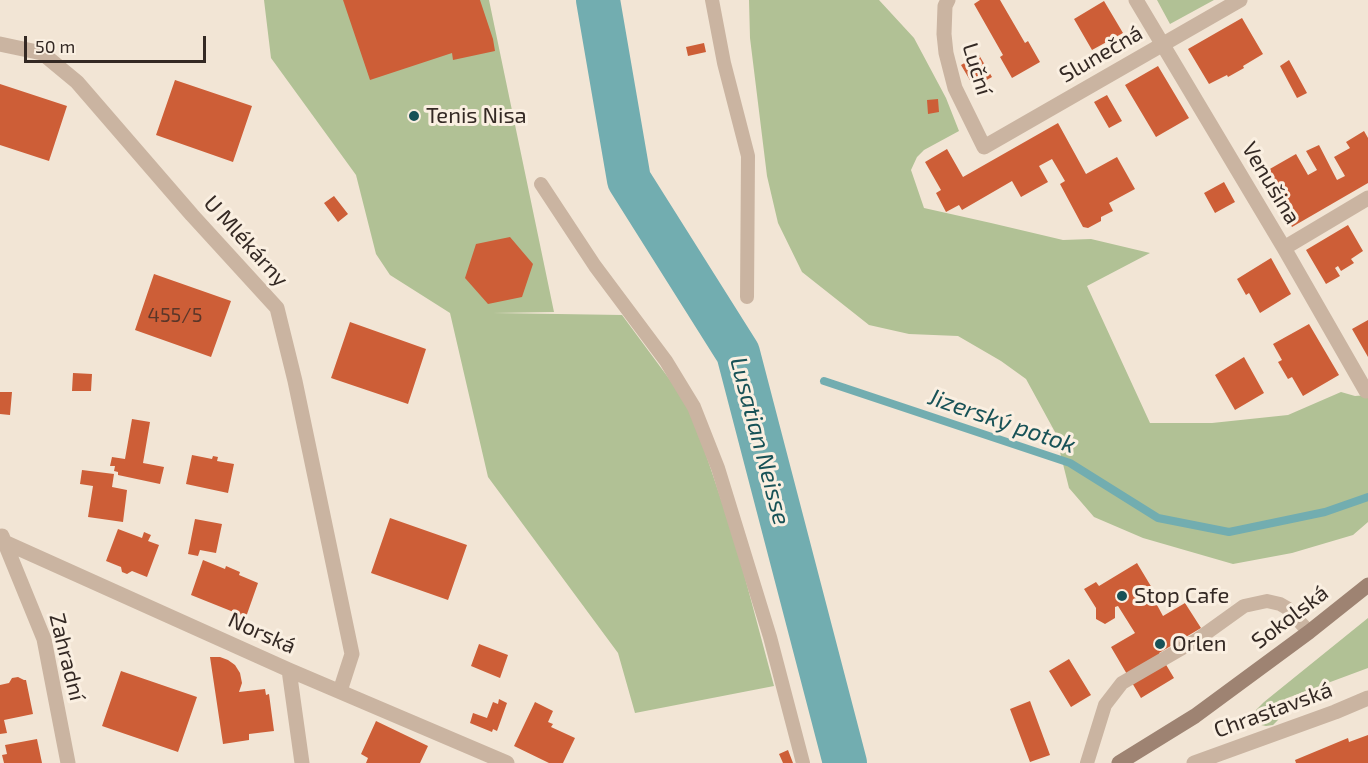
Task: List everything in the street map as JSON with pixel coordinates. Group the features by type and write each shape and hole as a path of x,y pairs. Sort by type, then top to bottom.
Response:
{"main road":[{"name":"Sokolská","path":"1119,763 1195,716 1309,632 1368,585"}],"street":[{"name":"Luční","path":"948,0 945,6 946,53 956,88 984,147"},
{"name":"Venušina","path":"1136,0 1284,248 1366,391"},
{"name":"Slunečná","path":"984,147 1237,1"},
{"name":"U Mlékárny","path":"0,44 42,53 77,82 192,215 277,308 295,381 352,654 340,692"},
{"path":"1284,248 1368,198"},
{"name":"Norská","path":"1,537 289,670 507,763"},
{"name":"Zahradní","path":"1,537 44,639 68,763"},
{"path":"289,670 302,763"},
{"name":"Chrastavská","path":"1194,763 1368,698"}],"lane":[{"path":"712,0 724,63 748,156 747,297"},
{"path":"541,184 595,266 666,361 694,407 718,468 770,637 803,763"},
{"path":"1087,763 1105,705 1122,683 1198,639 1244,606 1267,601 1280,604 1287,608 1309,632"}],"green space":[{"path":"264,0 489,0 554,312 493,313 622,315 690,407 736,544 774,686 635,713 618,653 488,477 450,313 390,275 376,254 356,175 271,58"},
{"path":"749,0 879,0 914,38 946,98 959,131 924,150 917,157 911,170 924,208 1063,240 1091,239 1150,253 1087,286 1150,423 1212,423 1288,415 1341,392 1355,396 1368,395 1368,522 1353,535 1292,553 1233,564 1143,538 1094,517 1069,488 1055,432 1026,379 1001,361 958,336 909,334 869,325 802,272 778,223 767,176 750,38"},
{"path":"1157,0 1214,0 1170,24"},
{"path":"1368,618 1368,668 1290,697 1285,701 1278,720 1273,725 1261,725 1256,721 1256,710 1264,702"}],"building":[{"path":"343,0 480,0 495,51 453,60 452,53 370,80"},
{"path":"980,0 1000,0 1025,43 1028,41 1040,62 1012,78 1000,57 1003,55 974,4"},
{"path":"1104,1 1123,33 1092,50 1074,19"},
{"path":"1242,18 1263,54 1228,77 1227,75 1209,84 1188,49"},
{"path":"704,43 706,52 688,56 686,47"},
{"path":"979,55 992,77 974,87 961,65"},
{"path":"1289,60 1307,93 1297,98 1280,66"},
{"path":"1158,66 1189,118 1156,137 1125,85"},
{"path":"175,80 252,106 233,162 156,135"},
{"path":"0,84 67,106 49,161 0,145"},
{"path":"1107,95 1122,121 1109,128 1094,102"},
{"path":"938,99 939,112 928,114 927,100"},
{"path":"1058,123 1086,174 1117,157 1135,189 1109,203 1113,211 1101,217 1101,221 1088,228 1083,227 1060,184 1065,181 1052,159 1039,166 1048,182 1021,197 1012,181 962,210 959,205 946,212 936,193 941,190 925,162 947,149 963,177"},
{"path":"1364,131 1368,138 1368,183 1292,227 1261,174 1296,154 1308,175 1317,170 1306,151 1319,145 1337,180 1345,176 1334,157 1350,148 1346,142"},
{"path":"1224,182 1235,202 1215,213 1204,193"},
{"path":"334,196 348,214 338,222 324,203"},
{"path":"1348,225 1363,251 1351,259 1354,263 1341,271 1338,266 1335,268 1340,276 1326,284 1306,250"},
{"path":"510,237 533,264 522,297 488,304 465,278 476,244"},
{"path":"1271,258 1291,294 1260,313 1249,293 1246,295 1237,279"},
{"path":"154,274 231,301 211,357 135,330"},
{"path":"1368,320 1368,357 1352,329"},
{"path":"350,322 426,349 408,404 331,378"},
{"path":"1309,324 1339,375 1303,396 1292,377 1288,379 1278,362 1282,360 1273,344"},
{"path":"1244,357 1264,393 1235,410 1215,375"},
{"path":"73,373 92,374 91,391 72,391"},
{"path":"0,392 12,392 10,415 0,414"},
{"path":"132,419 150,422 143,463 164,467 160,484 118,475 118,472 114,471 115,466 110,466 112,457 125,459"},
{"path":"192,455 212,459 213,456 218,457 217,461 234,464 228,493 186,484"},
{"path":"82,470 114,474 112,487 127,490 123,522 88,517 93,486 80,484"},
{"path":"390,518 467,545 448,600 371,573"},
{"path":"195,519 222,524 216,553 200,550 198,556 188,554"},
{"path":"118,529 142,538 144,532 151,535 148,541 159,545 147,577 132,571 127,574 122,572 121,567 106,561"},
{"path":"203,560 225,569 226,566 240,572 239,575 258,583 246,617 191,595"},
{"path":"1137,563 1161,603 1157,605 1163,616 1185,603 1201,628 1159,653 1174,678 1141,698 1111,647 1135,633 1118,606 1115,607 1115,618 1105,624 1096,619 1096,608 1084,589 1096,582 1099,586"},
{"path":"479,644 508,655 500,678 471,666"},
{"path":"210,657 220,657 235,665 242,683 239,692 265,689 266,695 269,694 274,731 249,734 249,740 223,744"},
{"path":"1069,659 1091,695 1071,707 1049,671"},
{"path":"121,671 197,697 178,752 102,726"},
{"path":"18,677 26,680 33,714 4,720 7,733 0,734 0,685 9,683 12,678"},
{"path":"499,699 507,703 497,731 493,729 492,732 470,723 473,713 487,718 493,702 498,704"},
{"path":"1030,701 1050,755 1030,762 1010,709"},
{"path":"535,702 553,711 548,722 553,724 551,727 575,738 563,763 549,763 514,746"},
{"path":"376,721 428,746 420,763 366,763 368,758 361,754"},
{"path":"1368,735 1368,763 1296,763 1295,760 1348,738 1349,742"},
{"path":"37,739 42,763 4,763 2,755 7,754 5,745"},
{"path":"788,750 793,763 783,763 779,754"}],"waterway":[{"name":"Lusatian Neisse","path":"598,0 629,180 738,353 845,763"},
{"name":"Jizerský potok","path":"824,381 1070,463 1158,518 1229,532 1325,512 1368,497"}],"place":[{"name":"Tenis Nisa","path":"414,116"},
{"name":"Stop Cafe","path":"1122,596"},
{"name":"Orlen","path":"1160,644"}]}
